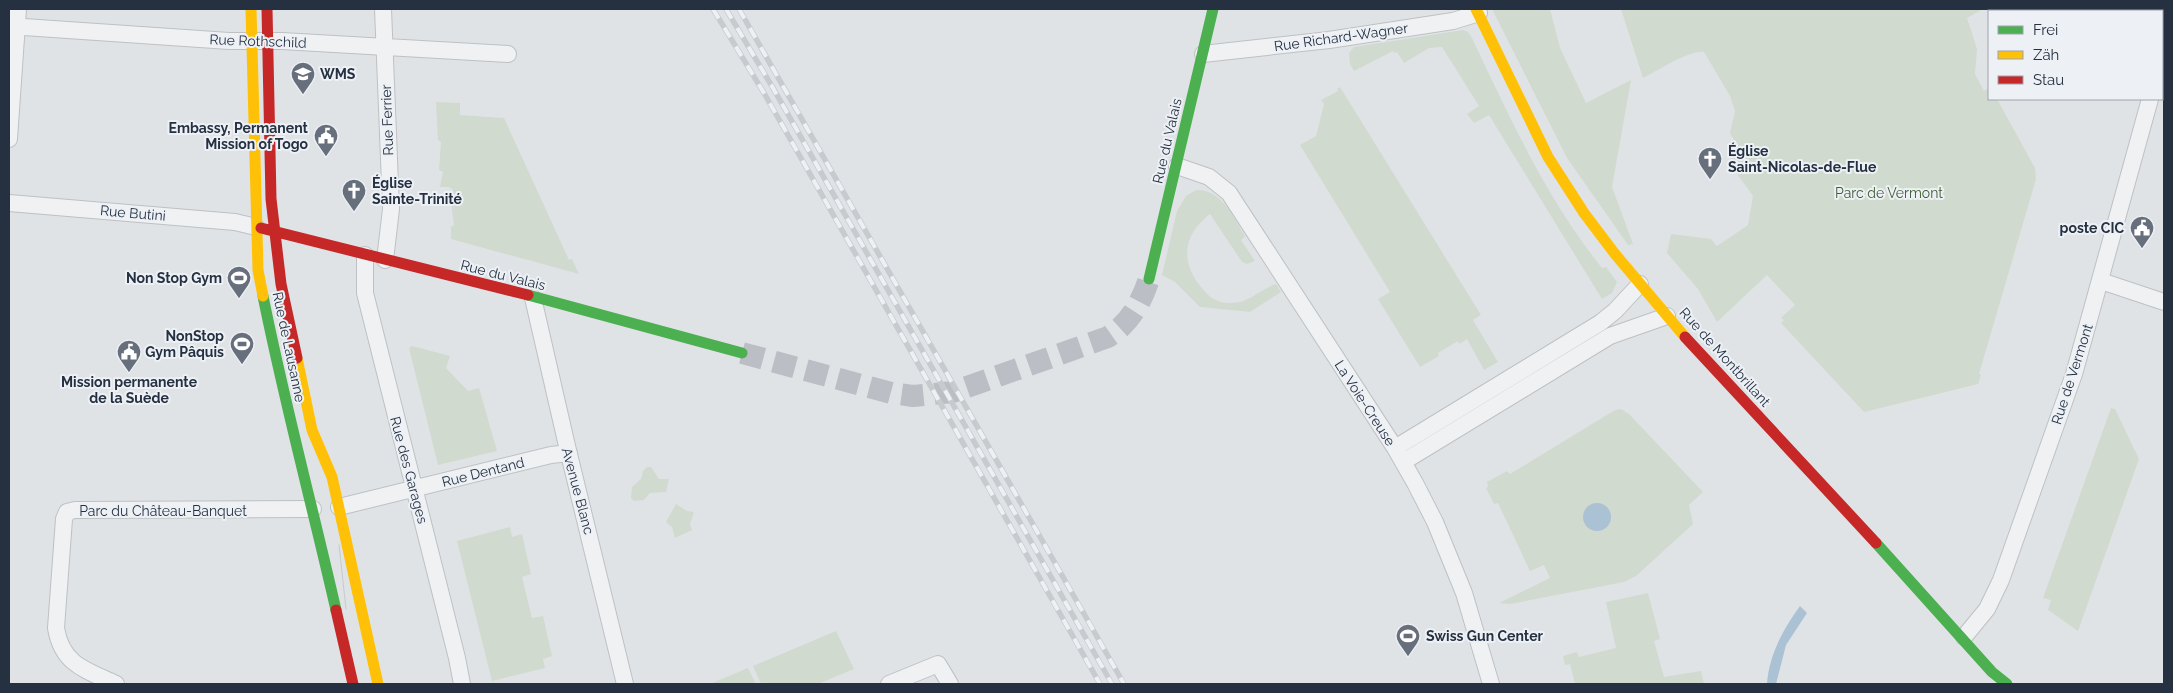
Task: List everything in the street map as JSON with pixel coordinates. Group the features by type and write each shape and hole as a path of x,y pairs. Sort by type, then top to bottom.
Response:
{"main road":[{"name":"Rue de Lausanne","path":"250,9 258,270 267,319 303,477 313,509 353,684"},
{"path":"267,9 274,233 286,315 315,439 330,471 339,507 378,684"},
{"name":"Rue du Valais","path":"1149,279 1213,9"},
{"name":"Rue de Montbrillant","path":"1478,11 1548,157 1584,213 1640,284 1713,369 1964,638 1992,672 2007,684"},
{"name":"Rue du Valais","path":"256,227 533,298 603,314 742,353"}],"street":[{"path":"9,139 13,26 18,9"},
{"name":"Rue Ferrier","path":"383,9 391,209 385,260"},
{"name":"Rue Richard-Wagner","path":"1203,54 1338,38 1453,20 1478,11"},
{"name":"Rue Rothschild","path":"13,26 251,42 508,54"},
{"path":"2163,48 2163,60"},
{"name":"Rue de Vermont","path":"1964,638 1987,609 2001,580 2074,374 2150,100"},
{"name":"La Voie-Creuse","path":"1177,166 1208,177 1229,193 1399,455 1435,522 1464,593 1491,684"},
{"name":"Rue Butini","path":"9,203 235,222 256,227"},
{"name":"Rue des Garages","path":"365,255 365,293 462,684"},
{"path":"2101,281 2164,302"},
{"path":"1597,335 1615,311 1640,284"},
{"name":"Avenue Blanc","path":"533,298 625,684"},
{"path":"1399,455 1597,335 1667,316"},
{"name":"Rue Dentand","path":"339,507 551,455 569,453"},
{"name":"Parc du Château-Banquet","path":"116,684 74,663 62,649 58,640 56,628 64,519 68,512 75,510 313,509"},
{"path":"889,684 938,664 950,684"}],"green space":[{"path":"1492,9 1550,9 1560,48 1586,103 1631,80 1612,187 1633,244 1628,245 1567,158"},
{"name":"Parc de Vermont","path":"1621,9 1983,9 1967,18 1977,49 1975,74 1984,91 1988,89 1988,100 1998,100 2035,168 2036,179 1979,374 1981,375 1978,384 1864,412 1781,323 1784,320 1781,318 1795,305 1767,275 1717,322 1698,289 1667,253 1671,234 1711,239 1717,246 1748,225 1753,196 1730,164 1737,145 1730,133 1735,111 1730,96 1704,52 1682,57 1643,78"},
{"path":"1463,30 1468,32 1472,38 1530,157 1563,214 1602,268 1606,267 1617,282 1612,293 1602,299 1489,115 1474,123 1467,114 1479,106 1442,47 1429,48 1404,63 1397,52 1394,53 1393,51 1354,71 1350,64 1349,53 1354,47"},
{"path":"1340,87 1481,315 1473,320 1498,362 1484,370 1467,339 1459,344 1458,341 1438,353 1439,356 1420,367 1378,299 1390,292 1300,145 1316,136 1324,104 1321,100 1338,91 1337,89"},
{"path":"436,102 460,103 460,115 504,118 569,260 572,259 579,274 451,239 451,227 454,225 450,196 453,195 453,190 449,187 440,187 443,172 439,170 441,142 438,140"},
{"path":"1196,190 1213,194 1226,205 1245,236 1241,240 1255,261 1247,264 1242,262 1210,214 1201,222 1190,239 1187,257 1189,267 1204,291 1213,299 1221,302 1236,303 1243,301 1276,284 1281,292 1250,312 1200,307 1175,282 1162,275 1177,211 1186,196"},
{"path":"412,346 450,356 446,368 468,391 479,388 497,451 438,465 409,348"},
{"path":"2111,408 2115,409 2139,459 2078,631 2048,610 2051,600 2043,598"},
{"path":"1621,409 1629,414 1703,492 1689,505 1693,524 1636,576 1624,582 1510,604 1499,603 1550,578 1544,565 1530,571 1498,503 1494,504 1486,488 1488,487 1487,482 1507,471 1510,474 1615,410"},
{"path":"647,467 651,467 659,479 669,479 666,492 650,493 644,500 634,501 631,498 632,487 641,479 643,471"},
{"path":"676,504 687,511 694,512 690,524 692,530 675,538 672,527 666,522"},
{"path":"510,527 512,537 522,534 531,574 522,577 532,618 543,616 552,656 543,659 545,668 492,681 457,541"},
{"path":"1648,593 1660,639 1654,641 1664,677 1701,671 1704,684 1575,684 1570,664 1565,665 1563,656 1577,652 1579,657 1616,648 1606,602"},
{"path":"836,631 854,669 818,684 761,684 753,666"},
{"path":"748,668 756,684 710,684"}],"water":[{"path":"1597,503 1607,507 1611,517 1607,527 1597,531 1587,527 1583,517 1587,507"},
{"path":"1800,606 1807,613 1786,645 1776,684 1767,684 1768,673 1778,643"}],"tunnel":[{"path":"742,353 891,393 913,396 953,392 1108,337 1123,325 1134,312 1149,279"}],"tram line":[{"path":"339,545 346,609"}],"railway":[{"path":"713,9 764,93 1100,684"},
{"path":"726,9 773,88 1112,684"},
{"path":"739,9 1124,684"}],"traffic: fast":[{"path":"1149,279 1213,9"},
{"path":"528,295 742,353"},
{"path":"263,296 336,610"},
{"path":"1876,543 1992,672 2007,684"}],"traffic: slow":[{"path":"251,9 258,270 263,296"},
{"path":"1476,9 1548,157 1584,213 1615,254 1685,337"},
{"path":"297,358 312,430 332,477 378,684"}],"traffic: jam":[{"path":"267,9 271,199 281,284 297,358"},
{"path":"261,228 528,295"},
{"path":"1685,337 1876,543"},
{"path":"336,610 353,684"}],"place":[{"name":"WMS","path":"303,95"},
{"name":"Embassy, Permanent Mission of Togo","path":"326,157"},
{"name":"Église Saint-Nicolas-de-Flue","path":"1710,180"},
{"name":"Église Sainte-Trinité","path":"354,212"},
{"name":"poste CIC","path":"2142,249"},
{"name":"Non Stop Gym","path":"239,299"},
{"name":"NonStop Gym Pâquis","path":"242,365"},
{"name":"Mission permanente de la Suède","path":"129,373"},
{"name":"Swiss Gun Center","path":"1408,657"}]}
